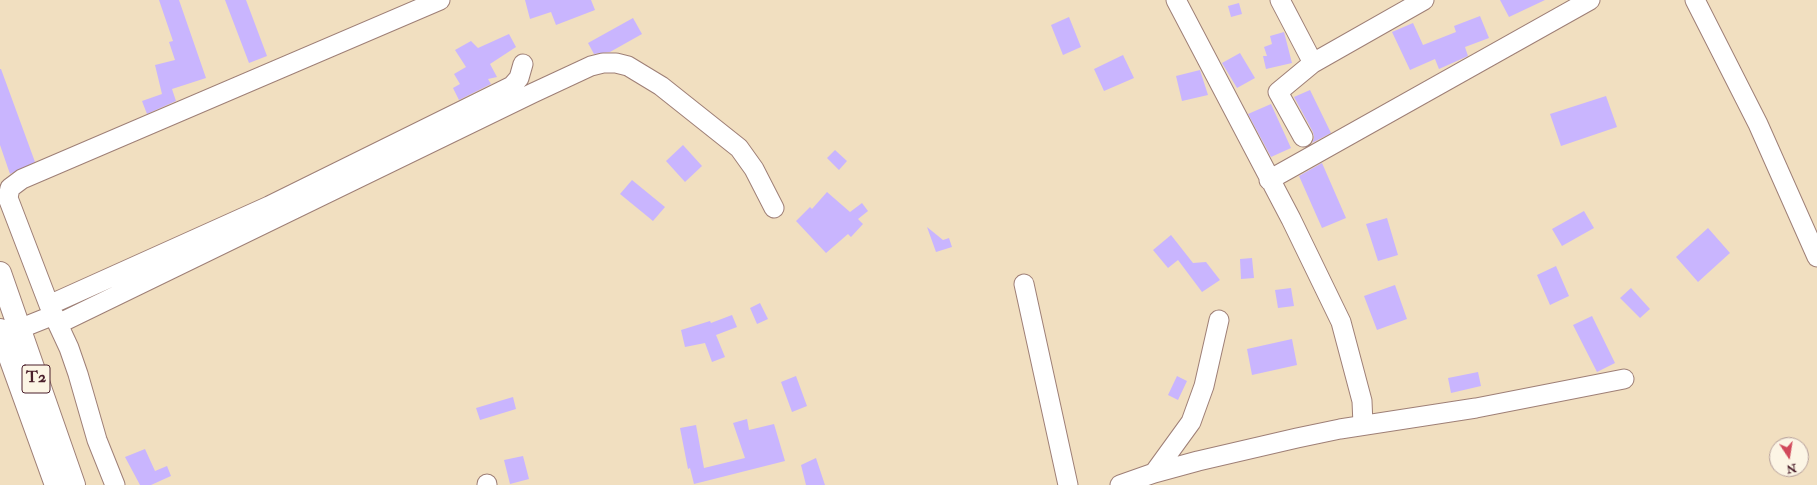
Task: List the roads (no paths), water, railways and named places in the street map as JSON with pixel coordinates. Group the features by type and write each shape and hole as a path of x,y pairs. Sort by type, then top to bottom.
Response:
{"highway":[{"name":"T2","path":"0,273 9,330 56,485"},
{"name":"T2","path":"9,330 74,485"}],"street":[{"path":"115,485 97,440 78,374 8,198 10,188 22,179 440,0"},
{"path":"1176,0 1294,226 1341,322 1362,401 1364,425"},
{"path":"1280,0 1313,63"},
{"path":"1303,137 1278,92 1313,63 1424,0"},
{"path":"1269,180 1590,0"},
{"path":"1695,0 1758,124 1817,257"},
{"path":"9,330 54,315 591,66 603,63 616,63 628,66 661,86 739,148 754,169 774,208"},
{"path":"54,315 269,206 512,86 519,78 523,64"},
{"path":"1024,284 1068,485"},
{"path":"1154,472 1190,422 1204,386 1219,320"},
{"path":"1120,485 1154,472 1250,448 1364,425 1476,408 1624,379"}]}
